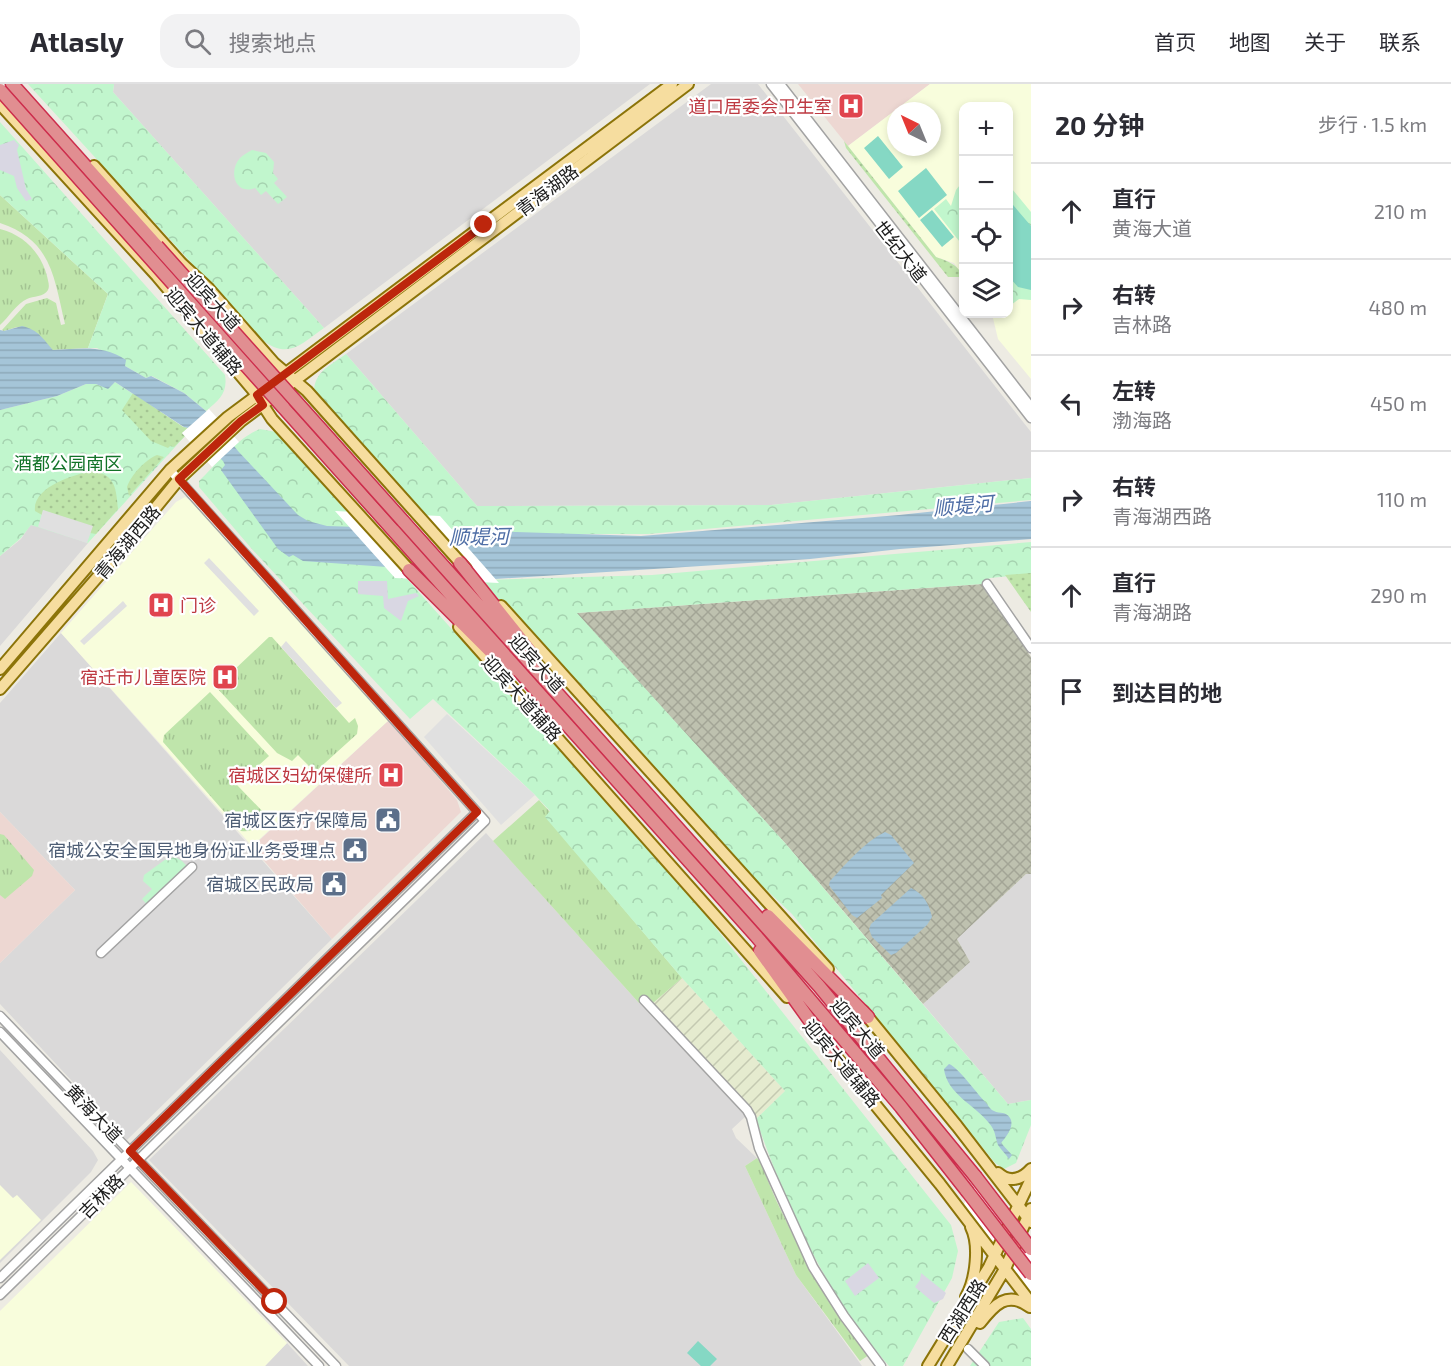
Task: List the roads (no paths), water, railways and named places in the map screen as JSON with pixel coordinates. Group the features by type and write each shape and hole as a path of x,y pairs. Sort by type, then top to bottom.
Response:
{"highway":[{"name":"迎宾大道","path":"12,84 819,986 975,1176 1031,1249"},
{"name":"迎宾大道","path":"2,97 638,803 901,1107 1031,1274"},
{"path":"460,563 551,675 582,721"},
{"path":"413,574 520,680 593,762 638,803"},
{"path":"649,816 665,842 762,954 833,1053"},
{"path":"675,824 699,842 868,1017"}],"main road":[{"name":"迎宾大道辅路","path":"20,84 182,264 209,289 290,377 308,391 460,563"},
{"name":"青海湖路","path":"260,400 672,84"},
{"name":"青海湖路","path":"290,377 688,84"},
{"name":"迎宾大道辅路","path":"2,97 157,276 260,400 272,419 413,574 770,977 948,1193 1031,1305"},
{"name":"青海湖西路","path":"0,669 189,450 228,417 260,400"},
{"name":"青海湖西路","path":"0,689 121,550 179,479 236,426 260,400"},
{"path":"479,585 836,977 975,1148 1018,1205 1030,1216"},
{"path":"975,1148 1000,1176 1006,1179 1015,1180 1031,1169"},
{"name":"西湖西路","path":"928,1366 996,1256 1031,1179"},
{"path":"928,1366 969,1292 975,1258 973,1230 948,1193"},
{"name":"西湖西路","path":"948,1366 1005,1269 1030,1216"},
{"path":"948,1366 965,1347 991,1309 1000,1302 1016,1300 1031,1305"}],"street":[{"name":"世纪大道","path":"771,84 1031,418"},
{"name":"世纪大道","path":"780,84 1031,407"},
{"path":"170,470 477,812"},
{"path":"987,584 1031,648"},
{"name":"吉林路","path":"0,1278 477,812 485,821 0,1295"},
{"path":"101,953 192,867"},
{"path":"644,1000 747,1110 762,1157 813,1267 844,1316 881,1366"},
{"name":"黄海大道","path":"0,1016 336,1366"},
{"name":"黄海大道","path":"0,1032 319,1366"},
{"path":"965,1347 985,1366"}],"water":[{"name":"顺堤河","path":"22,326 37,332 53,350 91,349 108,352 126,360 125,366 146,378 151,376 184,393 206,411 238,451 298,515 308,521 327,526 641,536 899,515 1031,501 1031,539 900,549 810,559 495,579 472,573 303,561 293,555 289,557 278,549 221,470 225,465 223,461 188,428 115,382 108,389 96,384 86,384 57,396 0,410 0,330"},
{"path":"885,832 891,835 914,863 881,895 882,898 857,918 852,915 831,888 830,881 863,847"},
{"path":"911,888 925,900 932,917 927,925 891,955 872,937 869,929 871,924"},
{"path":"949,1064 963,1076 991,1109 1007,1114 1010,1118 1011,1128 1001,1143 1012,1155 1009,1159 998,1145 989,1123 950,1085 944,1069"}],"place":[{"name":"道口居委会卫生室","path":"851,106"},
{"name":"门诊","path":"161,605"},
{"name":"宿迁市儿童医院","path":"225,677"},
{"name":"宿城区妇幼保健所","path":"391,775"},
{"name":"宿城区医疗保障局","path":"388,820"},
{"name":"宿城公安全国异地身份证业务受理点","path":"355,850"},
{"name":"宿城区民政局","path":"334,884"}],"park label":[{"name":"酒都公园南区","path":"68,463"}]}
